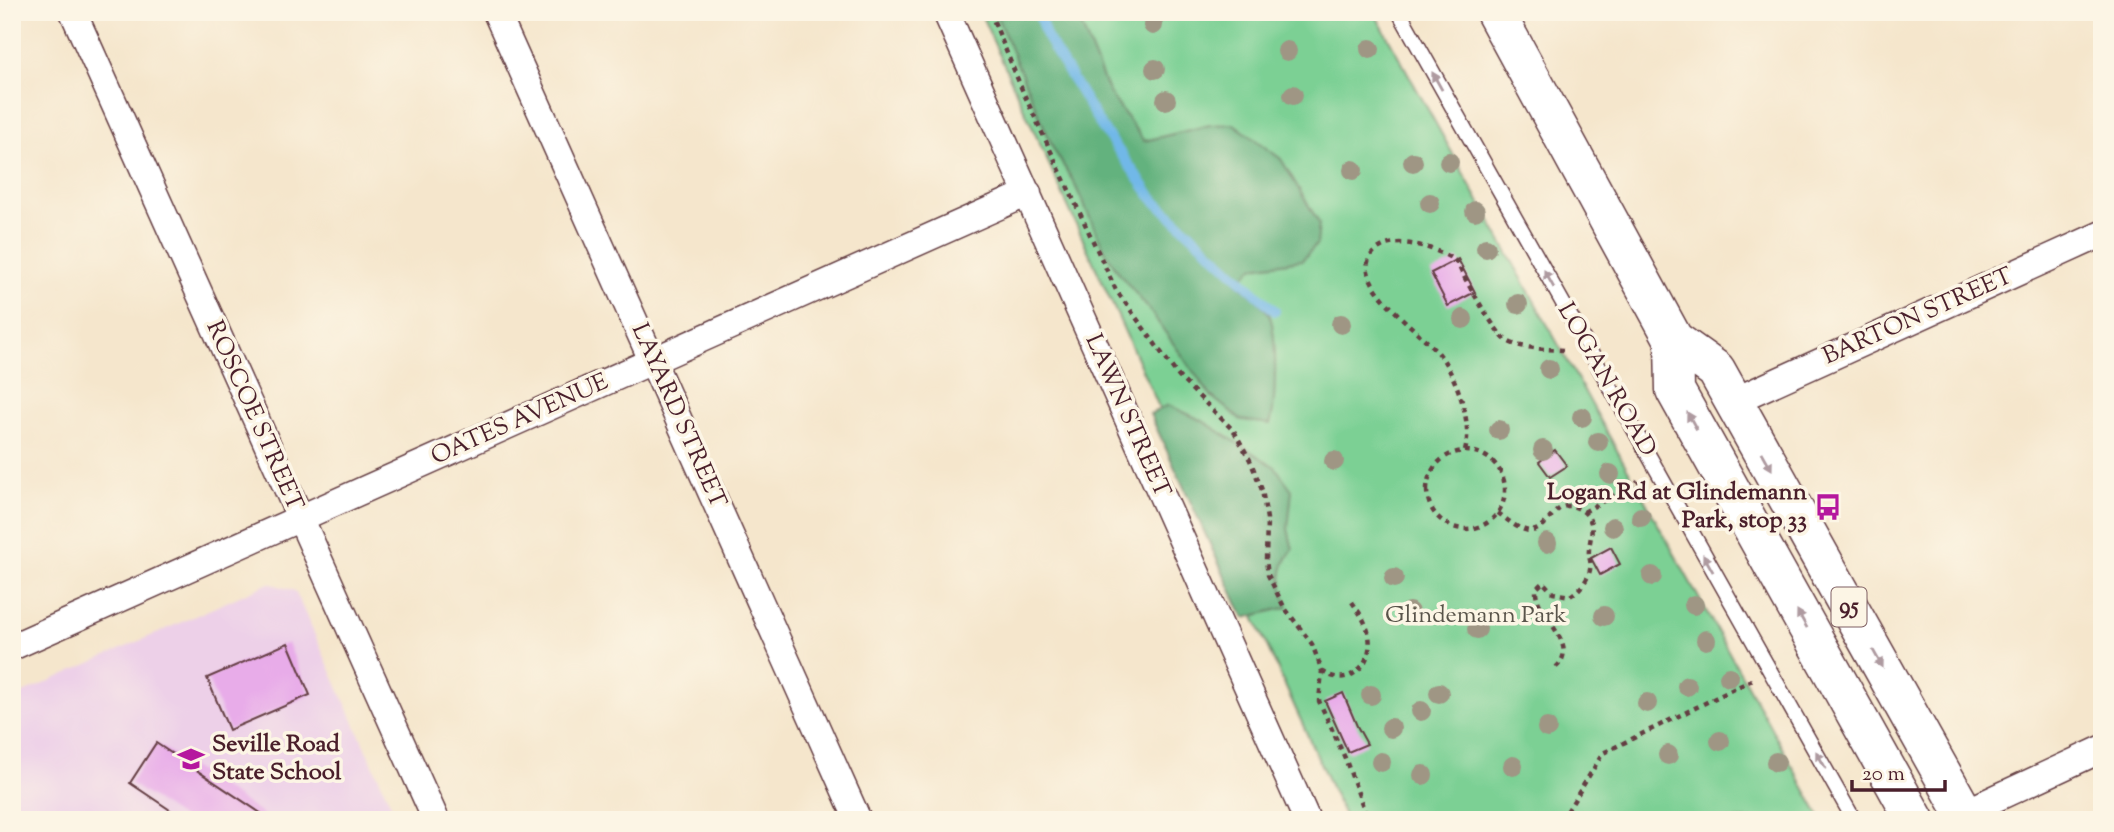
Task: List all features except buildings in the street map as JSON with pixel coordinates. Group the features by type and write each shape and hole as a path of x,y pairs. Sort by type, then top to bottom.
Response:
{"main road":[{"name":"95","path":"1495,12 1674,340 1716,370 1966,816"},
{"name":"95","path":"1674,340 1675,390 1914,820"}],"street":[{"name":"ROSCOE STREET","path":"73,12 436,820"},
{"name":"LAYARD STREET","path":"496,12 858,820"},
{"name":"LAWN STREET","path":"946,12 1307,820"},
{"name":"OATES AVENUE","path":"12,647 1028,193"},
{"name":"BARTON STREET","path":"1734,401 2102,234"},
{"path":"1966,816 2102,749"}],"lane":[{"name":"LOGAN ROAD","path":"1399,12 1854,820"}],"path":[{"path":"990,12 1023,92 1116,290 1179,377 1234,430 1251,460 1266,509 1268,575 1284,607 1312,644 1322,671 1319,701 1345,758 1368,820"},
{"path":"1465,451 1468,435 1466,424 1451,375 1428,341 1381,298 1374,288 1369,276 1368,259 1371,253 1386,245 1403,243 1430,248 1455,260 1473,293 1506,340 1545,349 1589,350"},
{"path":"1465,451 1484,455 1503,477 1505,495 1498,513 1485,524 1468,529 1452,526 1437,517 1427,494 1433,469 1447,456 1465,451"},
{"path":"1584,512 1657,469"},
{"path":"1498,513 1519,527 1532,531 1538,530 1555,511 1564,506 1584,512 1591,525 1589,575 1570,596 1553,593 1543,582 1536,589 1539,605 1562,643 1564,653 1561,663 1555,668"},
{"path":"1322,671 1337,679 1346,678 1354,674 1365,660 1369,636 1362,617 1352,602"},
{"path":"1562,820 1603,752 1756,678"}],"shaded area":[{"name":"Seville Road State School","path":"269,583 295,591 398,820 12,820 12,698"}],"green space":[{"name":"Glindemann Park","path":"980,12 1374,12 1822,820 1346,820"},
{"path":"995,12 1076,12 1108,91 1144,141 1210,125 1234,124 1281,159 1319,223 1317,244 1302,260 1253,267 1238,283 1266,310 1272,324 1275,369 1270,424 1241,420 1211,396 1147,307 1121,276 1106,253 1074,183 1054,150"},
{"path":"1168,405 1201,420 1275,467 1292,490 1288,529 1293,550 1282,571 1283,591 1288,607 1244,618 1150,414"}],"waterway":[{"path":"1038,12 1046,36 1101,126 1154,200 1275,311"}],"place":[{"name":"Logan Rd at Glindemann Park, stop 33","path":"1828,507"},
{"name":"Seville Road State School","path":"191,759"}]}
